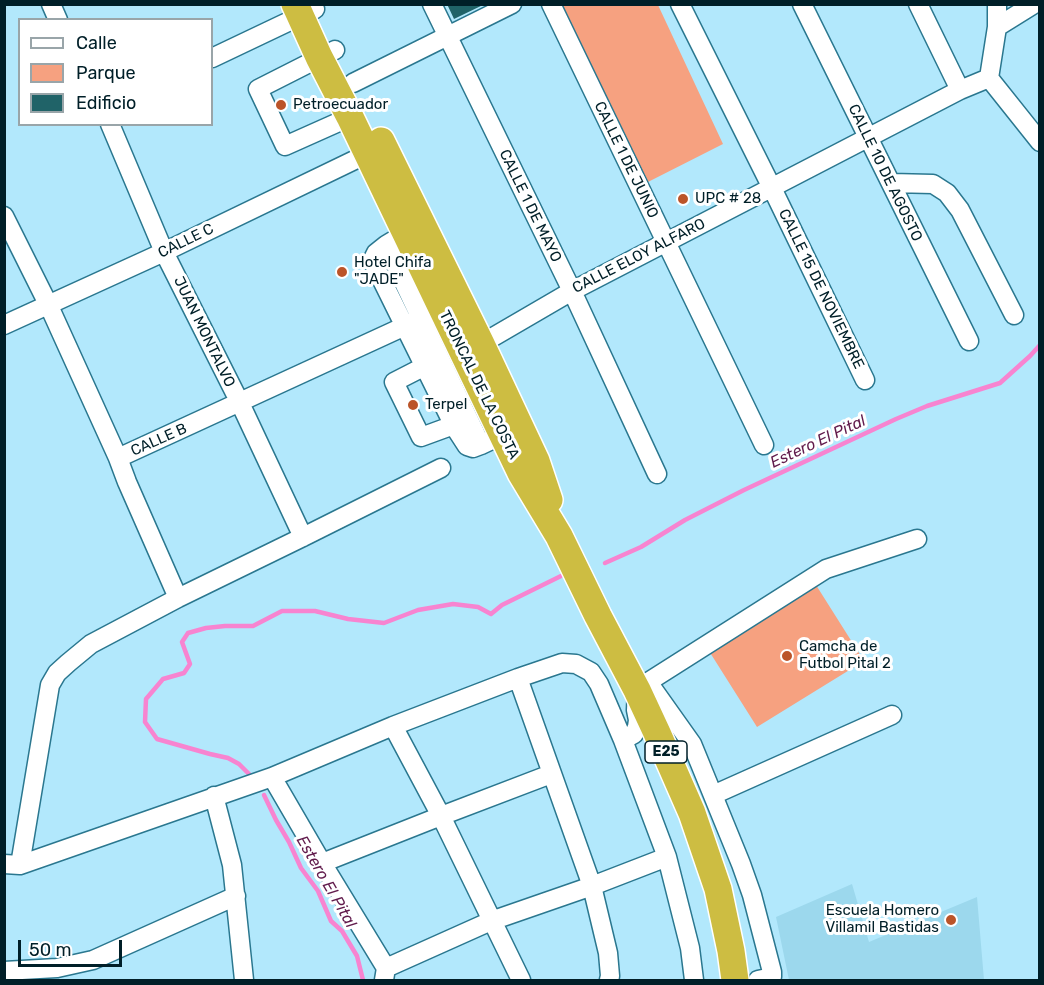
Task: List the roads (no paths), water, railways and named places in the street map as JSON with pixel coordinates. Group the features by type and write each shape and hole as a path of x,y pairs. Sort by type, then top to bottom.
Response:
{"highway":[{"name":"TRONCAL DE LA COSTA","path":"306,9 327,53 350,117 367,154 395,239 452,354 536,461 559,536"},
{"name":"TRONCAL DE LA COSTA","path":"327,53 353,83 452,354 471,418 492,440 528,486 559,536 598,616 643,686 692,813 718,889 735,981"}],"street":[{"path":"51,4 57,18"},
{"name":"CALLE 1 DE MAYO","path":"432,4 572,291 657,474"},
{"path":"353,83 512,4"},
{"name":"CALLE 1 DE JUNIO","path":"551,4 764,445"},
{"name":"CALLE 15 DE NOVIEMBRE","path":"680,4 865,380"},
{"name":"CALLE 10 DE AGOSTO","path":"802,4 969,341"},
{"path":"918,4 960,90"},
{"path":"997,4 997,27 989,78 1040,142"},
{"path":"997,27 1034,4"},
{"path":"213,57 306,9"},
{"path":"327,53 258,89 285,146 350,117"},
{"name":"CALLE ELOY ALFARO","path":"471,418 421,437 394,382 960,90 989,78"},
{"name":"JUAN MONTALVO","path":"111,126 164,252 240,403 303,537"},
{"name":"CALLE C","path":"4,325 164,252 367,154"},
{"path":"891,183 933,184 947,193 960,210 1014,315"},
{"name":"CALLE B","path":"4,216 49,306 118,458 432,314"},
{"path":"395,239 376,253 374,262 404,327 452,354 471,418 467,446 473,448 492,440"},
{"path":"118,458 178,598"},
{"path":"12,865 50,685 57,673 92,644 178,598 441,468"},
{"path":"623,740 634,734 637,727 636,710 643,686 826,569 917,539"},
{"path":"12,865 272,777 393,726 518,678 562,663 576,664 591,672 599,684 623,740 667,857 690,948 694,981"},
{"path":"518,678 592,886 608,953 609,981"},
{"path":"643,686 688,738 713,795 752,895 771,968 768,979"},
{"path":"713,795 892,716"},
{"path":"393,726 441,816 521,981"},
{"path":"322,863 551,774"},
{"path":"272,777 385,974 491,921 667,857"},
{"path":"214,796 232,865 244,981"},
{"path":"4,970 57,968 93,960 236,896"}],"waterway":[{"name":"Estero El Pital","path":"605,563 641,547 685,520 744,490 896,419 927,406 1000,383 1040,345"},
{"name":"Estero El Pital","path":"253,778 239,764 228,758 157,739 145,722 146,699 163,679 184,673 190,664 182,642 188,633 206,628 253,626 282,611 315,611 348,619 384,623 418,610 453,604 478,607 491,614 502,605 561,576"},
{"name":"Estero El Pital","path":"264,795 301,868 318,891 331,921 342,931 357,956 363,980"}],"place":[{"name":"Petroecuador","path":"281,105"},
{"name":"UPC # 28","path":"683,199"},
{"name":"Hotel Chifa \"JADE\"","path":"342,272"},
{"name":"Terpel","path":"413,405"},
{"name":"Camcha de Futbol Pital 2","path":"787,656"},
{"name":"Escuela Homero Villamil Bastidas","path":"951,920"}]}
